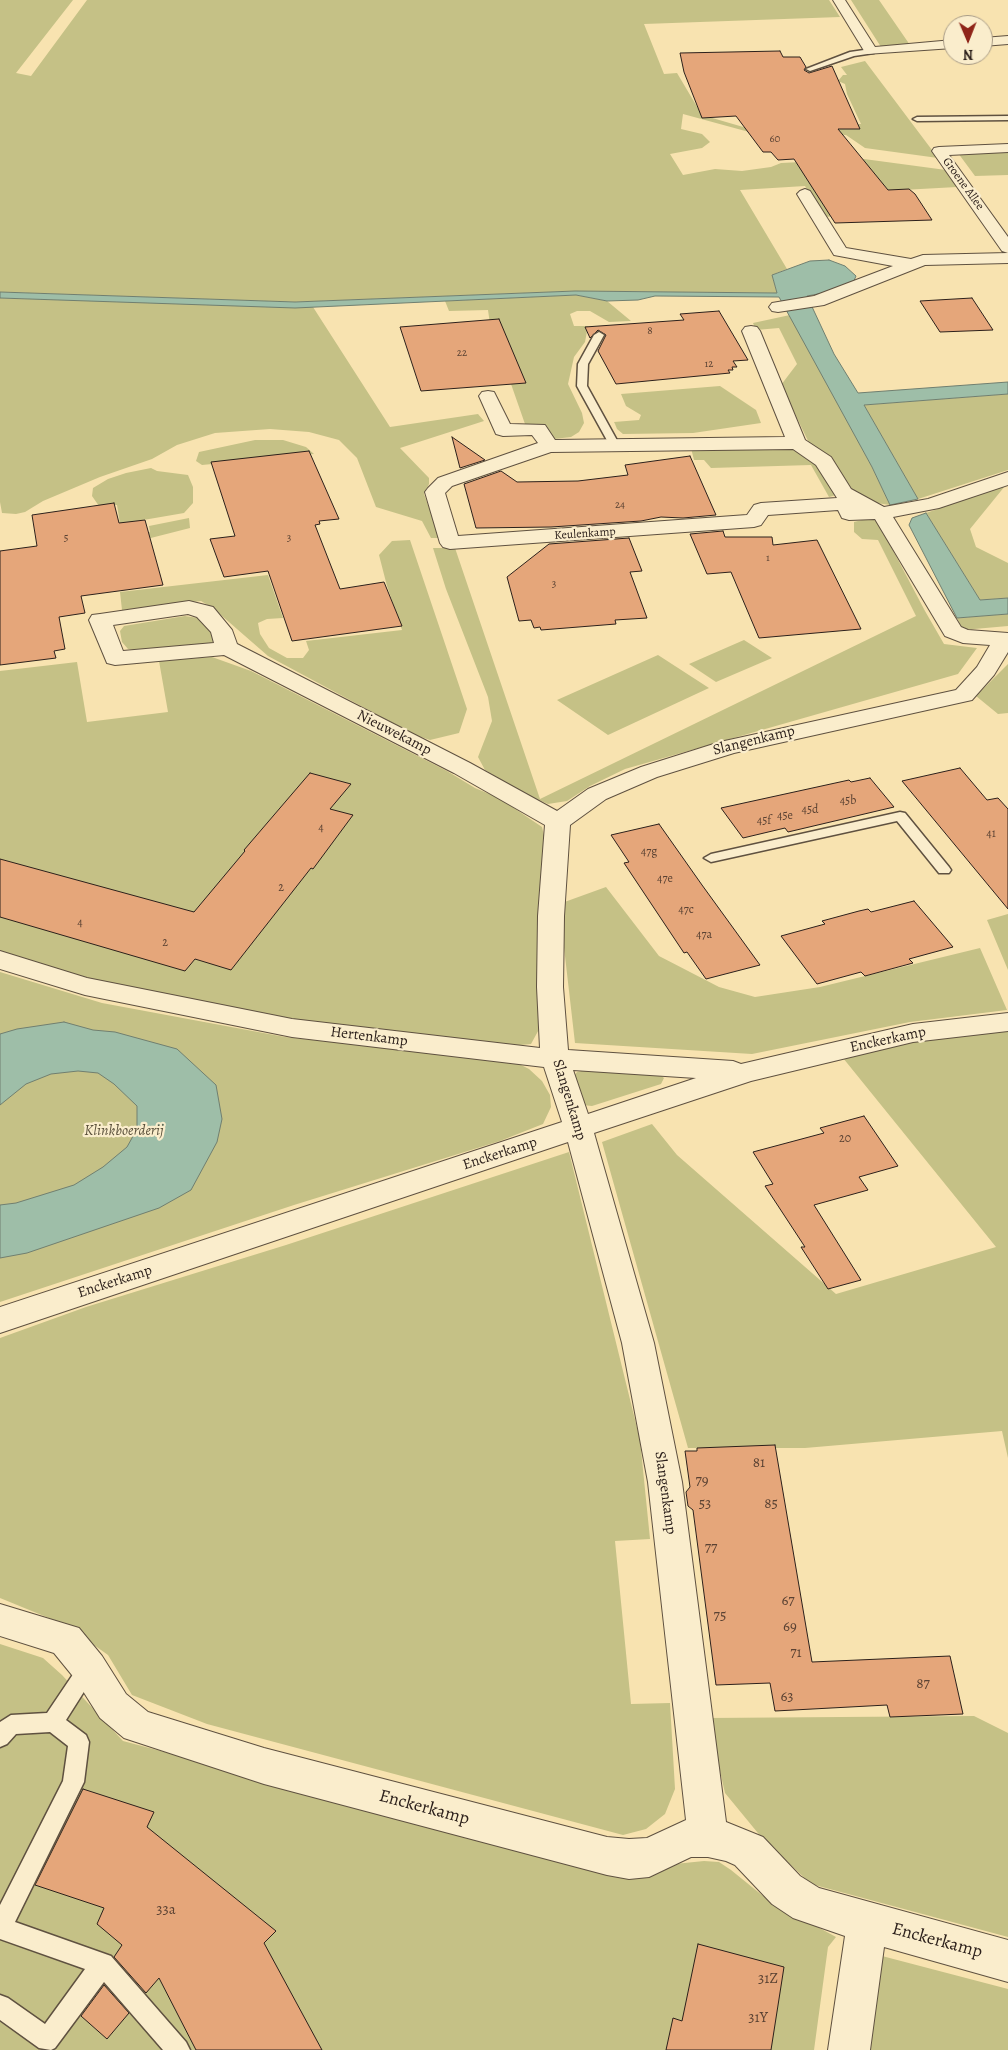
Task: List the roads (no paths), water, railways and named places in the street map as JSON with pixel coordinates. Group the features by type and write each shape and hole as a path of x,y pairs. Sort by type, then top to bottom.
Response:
{"street":[{"path":"839,0 871,51 943,45"},
{"path":"993,41 1008,40"},
{"name":"Groene Allee","path":"1008,148 939,151 1008,248"},
{"path":"805,194 840,252 913,264"},
{"path":"778,307 818,301 923,260 1008,258"},
{"path":"750,331 797,443 824,460 843,493 882,513 953,631 964,636 1006,640"},
{"path":"488,396 503,430 538,429 549,446"},
{"name":"Keulenkamp","path":"797,443 549,446 445,482 435,492 450,543 754,521 761,509 837,503 846,503 849,514 882,513 932,504 1008,478"},
{"path":"189,607 205,612 221,630 227,648 116,658 100,620 189,607"},
{"name":"Slangenkamp","path":"708,1838 665,1482 638,1343 578,1127 555,1059 550,987 550,934 558,822 597,794 649,772 728,747 964,695 986,670 1006,640"},
{"name":"Nieuwekamp","path":"227,648 462,768 558,822"},
{"name":"Hertenkamp","path":"0,960 85,986 292,1028 555,1059 746,1072"},
{"name":"Enckerkamp","path":"0,1320 746,1072 913,1033 1008,1022"},
{"name":"Enckerkamp","path":"0,1620 66,1640 89,1668 114,1706 137,1726 264,1766 607,1856 629,1858 649,1856 689,1838 708,1838 730,1842 749,1851 786,1890 807,1904 1008,1960"},
{"path":"849,2050 867,1922"}],"lane":[{"path":"810,69 853,54 871,51"},
{"path":"917,119 1008,118"},
{"path":"599,335 583,364 582,386 614,444"},
{"path":"712,858 900,816 944,870"},
{"path":"53,1722 89,1668"},
{"path":"0,1737 11,1724 53,1722 79,1742 73,1782 0,1928 103,1964 178,2050"},
{"path":"0,2006 47,2040 103,1964"}],"park label":[{"name":"Klinkboerderij","path":"124,1131"}]}
